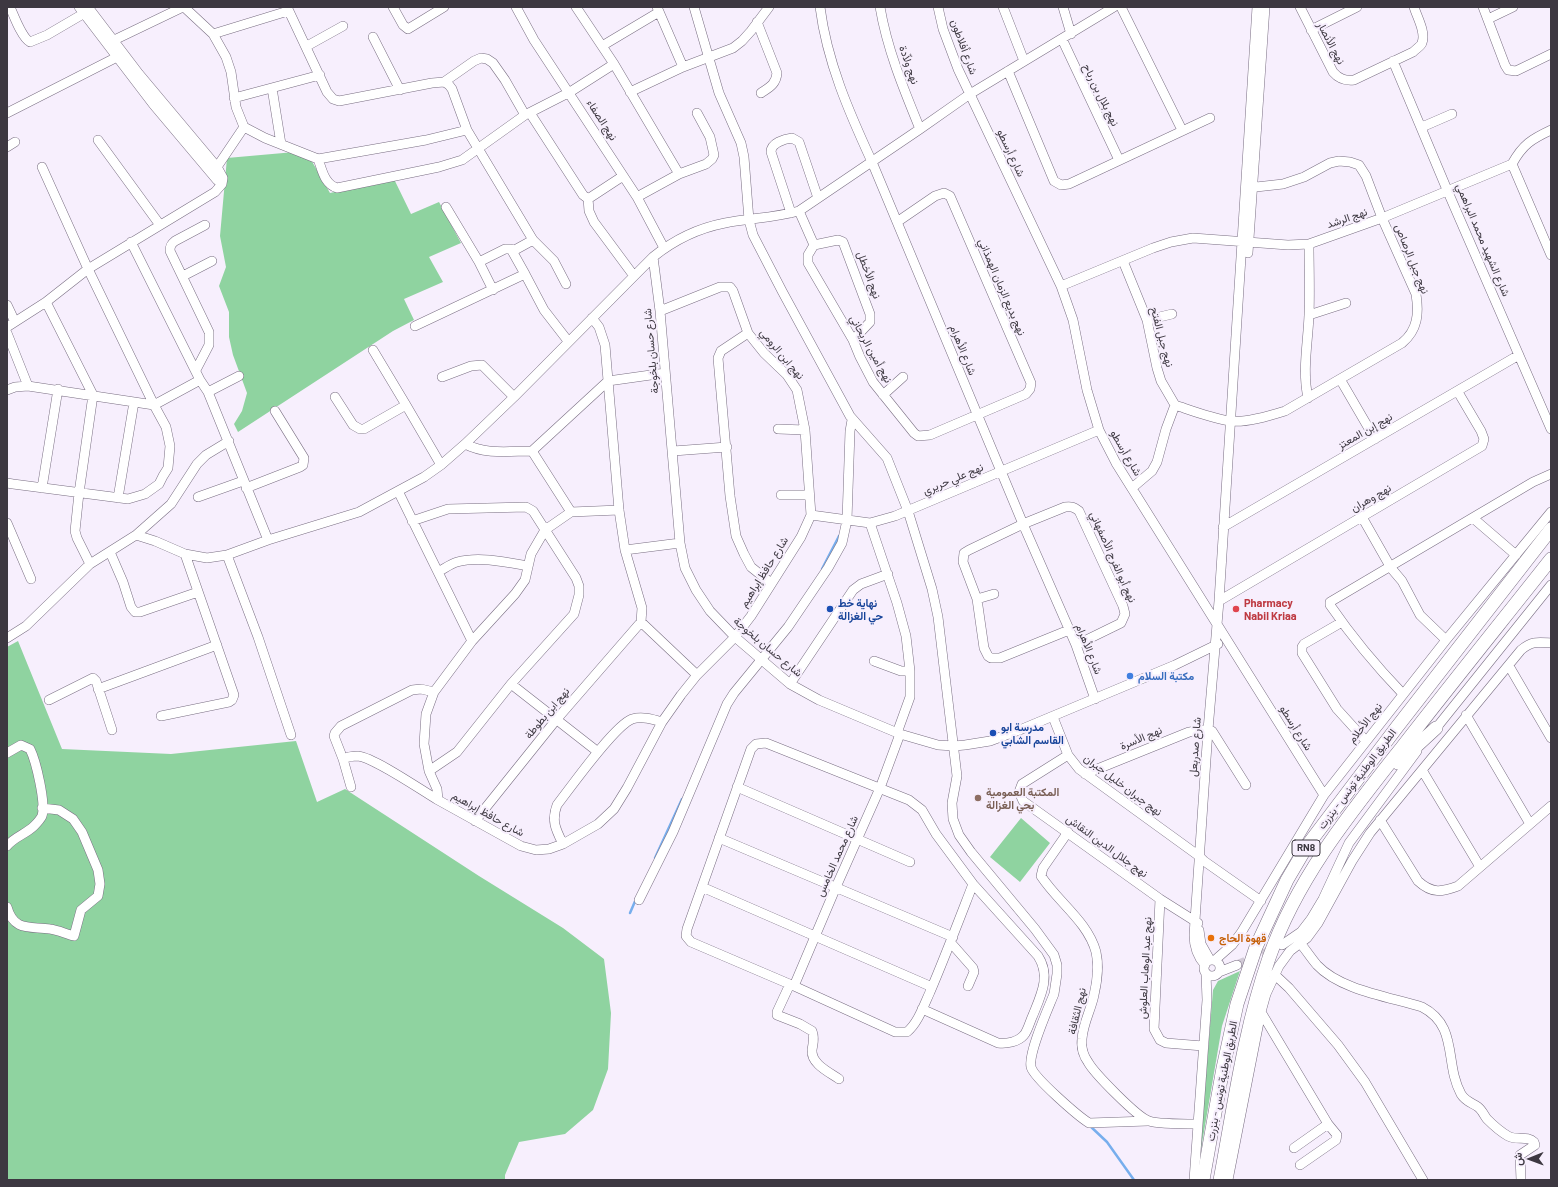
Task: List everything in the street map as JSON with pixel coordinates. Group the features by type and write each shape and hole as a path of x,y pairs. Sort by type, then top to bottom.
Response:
{"highway":[{"name":"الطريق الوطنية تونس - بنزرت","path":"1203,1180 1224,1062 1237,1004 1256,947 1287,880 1307,846 1551,529"},
{"name":"الطريق الوطنية تونس - بنزرت","path":"1220,1180 1251,1021 1269,958 1299,892 1341,825 1551,559"},
{"name":"RN8","path":"1322,854 1397,764 1436,728"}],"street":[{"path":"10,7 26,40 30,42 47,34 85,9 111,42 119,56 153,104 222,184"},
{"path":"111,42 183,7 213,34 226,58 231,72 234,98 244,127 254,134 318,159 426,140 467,130"},
{"path":"393,7 408,29 444,7"},
{"name":"نهج الصفاء","path":"516,7 534,40 570,92 637,197 664,248"},
{"path":"576,7 614,64 680,174"},
{"path":"694,7 719,94 735,129 744,157 749,220 753,234 762,254 852,420 887,458 908,511 932,589 938,617 957,776 952,803 952,813 959,835 971,852 1039,935 1054,955 1058,965 1054,994 1031,1056 1032,1071 1089,1123 1148,1121 1197,1124"},
{"path":"630,92 683,67 732,48 742,41 769,7"},
{"name":"شارع الأهرام","path":"820,7 830,57 851,117 872,162 1001,472 1076,645 1095,699"},
{"name":"نهج ولاّدة","path":"880,7 882,22 897,72 920,129"},
{"name":"شارع أفلاطون","path":"938,7 943,30 958,70 970,94"},
{"path":"1003,7 1024,61"},
{"path":"1063,7 1071,34"},
{"path":"136,535 155,541 185,554 207,558 227,555 268,540 359,512 424,477 441,465 465,444 514,397 653,257 664,248 703,229 725,223 780,216 795,212 872,162 970,94 1114,7"},
{"path":"1121,7 1182,130"},
{"path":"1249,188 1257,7"},
{"path":"1249,188 1264,7"},
{"name":"نهج الأنصار","path":"1300,7 1333,72 1342,79 1348,81 1354,80 1412,52 1423,42 1422,32 1414,7"},
{"path":"1311,30 1357,7"},
{"path":"1484,7 1508,70 1516,71 1551,54"},
{"path":"1488,19 1513,7"},
{"path":"213,34 288,9 327,92 333,99 339,101 444,82 474,61 481,58 487,59 493,63 506,80 583,195 588,198 590,211 594,222 634,276"},
{"path":"602,46 658,9 683,67"},
{"path":"757,22 777,74 776,81 771,87 761,93"},
{"path":"306,46 343,26"},
{"path":"373,38 400,90"},
{"name":"نهج بلال بن رباح","path":"1062,39 1119,160"},
{"path":"7,113 119,56"},
{"path":"7,328 46,302 88,269 160,224 210,196 222,184 223,178 217,167 119,56"},
{"name":"شارع الشهيد محمد البراهمي","path":"1393,61 1551,429"},
{"path":"318,159 329,184 336,188 452,164 462,160 528,114 570,92 614,64"},
{"path":"1008,71 1054,181 1061,185 1068,184 1210,118"},
{"path":"234,98 320,75"},
{"path":"444,82 452,89 467,130 533,240 554,261 566,284"},
{"path":"272,88 281,144"},
{"name":"شارع أرسطو","path":"970,94 1061,286 1073,320 1087,390 1099,430 1116,463 1324,795"},
{"path":"637,197 680,174 710,162 714,155 710,137 697,113"},
{"path":"1422,127 1452,114"},
{"path":"217,167 244,127"},
{"path":"1551,130 1524,145 1512,164 1551,255"},
{"path":"814,245 795,212 771,152 771,149 775,144 792,138 799,142 818,198"},
{"path":"98,140 160,224"},
{"name":"نهج جبل الرصاص","path":"1232,421 1264,417 1285,411 1405,340 1413,330 1417,318 1418,307 1416,294 1382,218 1366,176 1359,165 1339,161 1330,163 1304,177 1283,184 1249,188"},
{"name":"نهج الرشد","path":"1061,286 1159,246 1192,238 1288,245 1309,244 1382,218 1448,192 1512,164"},
{"path":"7,482 128,499 145,494 159,484 168,468 170,446 166,427 88,269 42,167"},
{"path":"588,198 623,176"},
{"name":"شارع صدربعل","path":"1212,967 1200,960 1196,950 1194,935 1197,923 1202,859 1249,188"},
{"name":"نهج بديع الزمان الهمذاني","path":"897,222 936,196 944,193 950,196 1031,383 1030,389 1026,394 977,415"},
{"path":"446,207 479,262 493,290"},
{"path":"196,370 209,345 210,337 207,326 170,251 171,243 205,225"},
{"path":"479,262 505,249 512,251 533,240"},
{"name":"نهج الأخطل","path":"814,245 838,240 844,242 870,314 870,322 853,340"},
{"path":"131,242 200,380 208,392 268,540"},
{"path":"1308,398 1305,375 1309,315 1309,244"},
{"name":"نهج أمين الريحاني","path":"814,245 808,255 808,263 853,340 873,382 914,433 918,436 930,435 977,415"},
{"path":"512,251 544,310 568,341"},
{"name":"شارع حسان بلخوجة","path":"653,257 660,311 680,543 685,568 696,590 710,611 735,637 790,684 819,700 899,734 938,745 954,746 990,741 1095,699 1175,665 1217,645"},
{"path":"182,276 212,261"},
{"name":"نهج جبل الفتح","path":"1123,261 1147,320 1156,368 1161,381 1175,405"},
{"path":"415,326 525,274"},
{"name":"نهج ابن الرومي","path":"660,311 720,287 730,287 733,291 748,333 764,353 787,375 797,390 805,430 811,515"},
{"path":"46,302 93,395 75,531 76,538 90,564"},
{"path":"1309,315 1346,303"},
{"path":"7,305 15,322"},
{"path":"1147,320 1172,314"},
{"path":"592,318 599,327 604,338 619,510 625,550 642,608 641,622 697,675"},
{"path":"7,333 28,386"},
{"path":"748,333 718,354 733,523 736,536 751,566 771,583"},
{"path":"373,350 441,465"},
{"name":"نهج إبن المعتز","path":"1226,526 1520,355"},
{"path":"442,376 472,366 482,365 514,397"},
{"path":"465,444 485,451 532,451 608,381 665,373"},
{"path":"208,392 239,376"},
{"path":"883,395 903,377"},
{"path":"1340,379 1375,439"},
{"path":"7,390 15,387 28,386 58,389 154,405 200,380"},
{"path":"42,488 58,389"},
{"name":"نهج وهران","path":"1220,600 1482,446 1484,439 1481,431 1458,392"},
{"path":"335,397 353,425 360,429 406,405"},
{"path":"118,498 134,402"},
{"path":"1132,488 1152,471 1157,462 1166,429 1175,405 1203,415 1232,421"},
{"path":"198,497 300,468 304,465 304,458 275,411"},
{"path":"639,900 673,832 727,704 788,627 828,568 842,543 847,520 850,431 852,420"},
{"path":"778,429 805,430"},
{"name":"نهج علي حريري","path":"811,515 870,523 908,511 1099,430"},
{"path":"7,638 26,626 90,564 136,535 171,504 197,464 206,455 229,441"},
{"path":"673,451 727,447"},
{"path":"532,451 571,512"},
{"path":"1403,694 1374,663 1342,622 1330,605 1330,602 1391,568 1533,482 1551,474"},
{"path":"398,491 472,641"},
{"path":"781,495 809,495"},
{"path":"412,521 448,509 522,506 530,508 576,578 579,586 578,603 574,614 511,684 457,752 429,771"},
{"name":"نهج أبو الفرج الأصفهاني","path":"1023,524 1065,507 1071,506 1079,511 1123,606 1125,614 1121,623 1076,645"},
{"path":"545,530 571,512 619,510"},
{"name":"نهج الأحلام","path":"1212,967 1241,933 1324,795 1446,640 1551,512"},
{"name":"شارع حافظ إبراهيم","path":"545,530 531,554 525,580 515,594 472,641 434,692 426,714 424,728 424,744 429,771 437,789 438,800 521,846 536,850 549,849 563,844 598,824 614,809 627,788 662,722 697,675 735,637 751,616 801,537 811,515"},
{"path":"1362,517 1391,568 1402,581 1420,615 1446,640"},
{"path":"1473,518 1516,555"},
{"path":"7,523 31,579"},
{"name":"شارع محمد الخامس","path":"839,1079 815,1061 812,1053 814,1040 812,1031 800,1024 777,1015 777,1012 815,937 880,788 910,697 910,671 906,636 888,574 870,523"},
{"path":"1023,524 964,553 963,562 977,599 984,648 988,656 991,658 1000,658 1069,630"},
{"path":"625,550 680,543"},
{"path":"110,552 123,582 131,607 135,612 140,612 198,592"},
{"path":"161,716 229,702 232,700 234,695 185,554"},
{"path":"227,555 258,637 291,735"},
{"path":"438,572 454,563 463,561 501,561 528,566"},
{"path":"790,684 853,590 867,581 888,574"},
{"path":"1282,945 1301,932 1311,919 1323,899 1349,843 1436,728 1551,585"},
{"path":"977,599 994,594"},
{"name":"نهج ابن بطوطة","path":"475,821 556,720 641,622"},
{"path":"1342,622 1304,644 1302,653 1336,709 1366,741"},
{"path":"1228,1180 1261,1012 1274,974 1283,959 1307,938 1318,923 1352,861 1380,820 1521,650 1528,644 1538,642 1551,643"},
{"path":"98,689 217,645"},
{"path":"874,661 901,671 910,671"},
{"path":"1509,666 1551,738"},
{"path":"49,700 91,678 96,681 112,730"},
{"path":"511,684 598,752"},
{"path":"350,786 343,759 334,736 341,726 412,690 421,689 434,692"},
{"path":"1466,715 1530,824"},
{"name":"نهج جبران خليل جبران","path":"1052,717 1068,755 1079,769 1261,901"},
{"path":"563,844 554,825 554,812 557,805 598,752 624,724 632,719 650,718 662,722"},
{"name":"نهج الأسرة","path":"1086,774 1189,732 1197,730 1210,731"},
{"path":"1210,731 1246,785"},
{"path":"922,1009 998,1043 1006,1044 1013,1042 1025,1034 1044,987 1044,971 1042,962 973,884 936,834 922,810 909,800 766,743 756,744 751,748 687,929 686,936 691,942 899,1033 907,1032 922,1009 932,987 973,884"},
{"path":"7,753 21,745 30,749 39,780 42,808 41,818 33,827 12,840 7,846"},
{"name":"نهج جلال الدين النقاش","path":"1068,755 1022,784 1019,792 1023,801 1160,899 1197,923"},
{"path":"343,759 360,756 377,764 438,800"},
{"path":"1422,770 1480,867"},
{"path":"737,787 910,862"},
{"path":"1380,820 1418,881 1426,888 1435,891 1447,890 1458,886 1551,806"},
{"path":"7,907 14,920 20,926 51,929 74,936 81,910 98,896 100,884 98,870 78,824 59,810 42,808"},
{"name":"نهج الثقافة","path":"1068,832 1043,868 1041,876 1086,930 1093,944 1096,955 1094,994 1085,1023 1082,1040 1083,1052 1094,1071 1132,1109 1148,1121"},
{"path":"720,838 836,887 952,940 973,968 974,972 968,986"},
{"path":"702,887 932,987"},
{"name":"نهج عبد الوهاب العلوش","path":"1160,899 1154,1030 1160,1040 1166,1042 1203,1046"},
{"path":"1300,943 1318,966 1342,982 1357,989 1422,1007 1430,1011 1438,1018 1447,1034 1453,1073 1461,1095 1465,1100 1479,1108 1489,1120 1509,1136 1514,1138 1530,1138 1534,1142 1535,1145 1520,1155 1521,1180"},
{"path":"1194,1180 1203,1046 1207,1000 1212,967 1237,965"},
{"path":"1274,974 1289,988 1338,1046 1365,1082 1423,1180"},
{"path":"1261,1012 1328,1124 1336,1133 1336,1140 1300,1165"},
{"path":"1294,1148 1328,1124"}],"green space":[{"path":"306,151 330,193 394,179 411,214 439,202 461,243 429,257 443,282 404,299 414,320 393,331 238,432 234,424 242,411 247,393 233,355 229,337 229,312 219,286 226,267 220,236 227,158"},
{"path":"18,641 62,749 171,754 296,741 317,802 345,789 479,876 563,928 604,959 611,1013 608,1069 593,1110 565,1134 519,1142 505,1175 505,1180 7,1180 7,647"},
{"path":"1021,818 1050,843 1020,882 990,857"},
{"path":"1240,971 1222,1026 1199,1161 1213,990 1218,981"}],"waterway":[{"path":"822,569 839,536"},
{"path":"655,858 682,799"},
{"path":"630,913 636,899"},
{"path":"1089,1125 1107,1142 1134,1180"}],"tunnel":[{"path":"1237,965 1274,949"}],"place":[{"name":"نهاية خط حي الغزالة","path":"830,609"},
{"name":"Pharmacy Nabil Kriaa","path":"1236,609"},
{"name":"مكتبة السلام","path":"1130,676"},
{"name":"مدرسة ابو القاسم الشابي","path":"993,733"},
{"name":"المكتبة العمومية بحي الغزالة","path":"978,798"},
{"name":"قهوة الحاج","path":"1211,938"}]}
